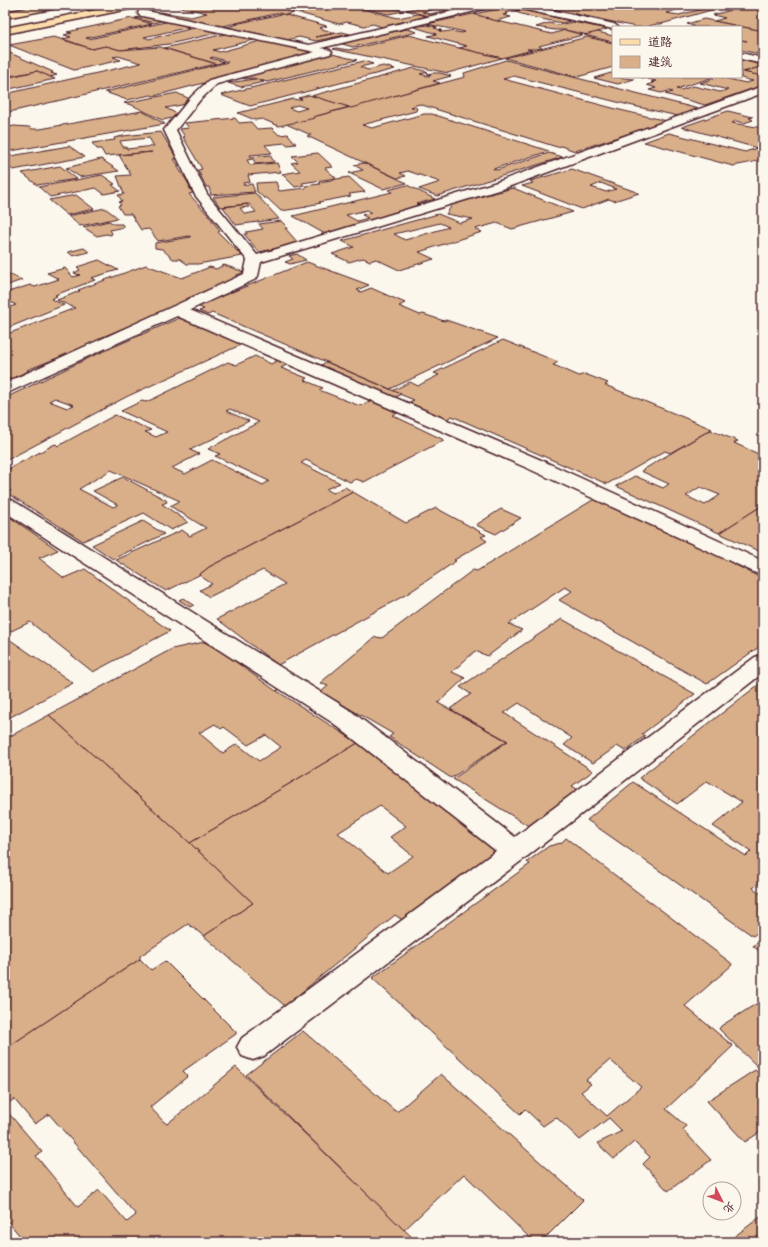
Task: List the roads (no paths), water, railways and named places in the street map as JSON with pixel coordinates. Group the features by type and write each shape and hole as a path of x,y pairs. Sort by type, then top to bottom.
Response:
{"main road":[{"path":"5,31 134,5"},
{"path":"5,15 61,6"},
{"path":"5,20 61,6"}],"street":[{"path":"308,48 489,5"},
{"path":"517,5 612,27"},
{"path":"5,389 252,276 254,260 201,195 170,130 196,98 214,82 327,52 142,13"},
{"path":"742,56 763,61"},
{"path":"254,260 501,184 763,89"},
{"path":"177,310 527,461 763,569"},
{"path":"5,504 342,717 515,851"},
{"path":"252,1047 515,851 763,662"}]}
